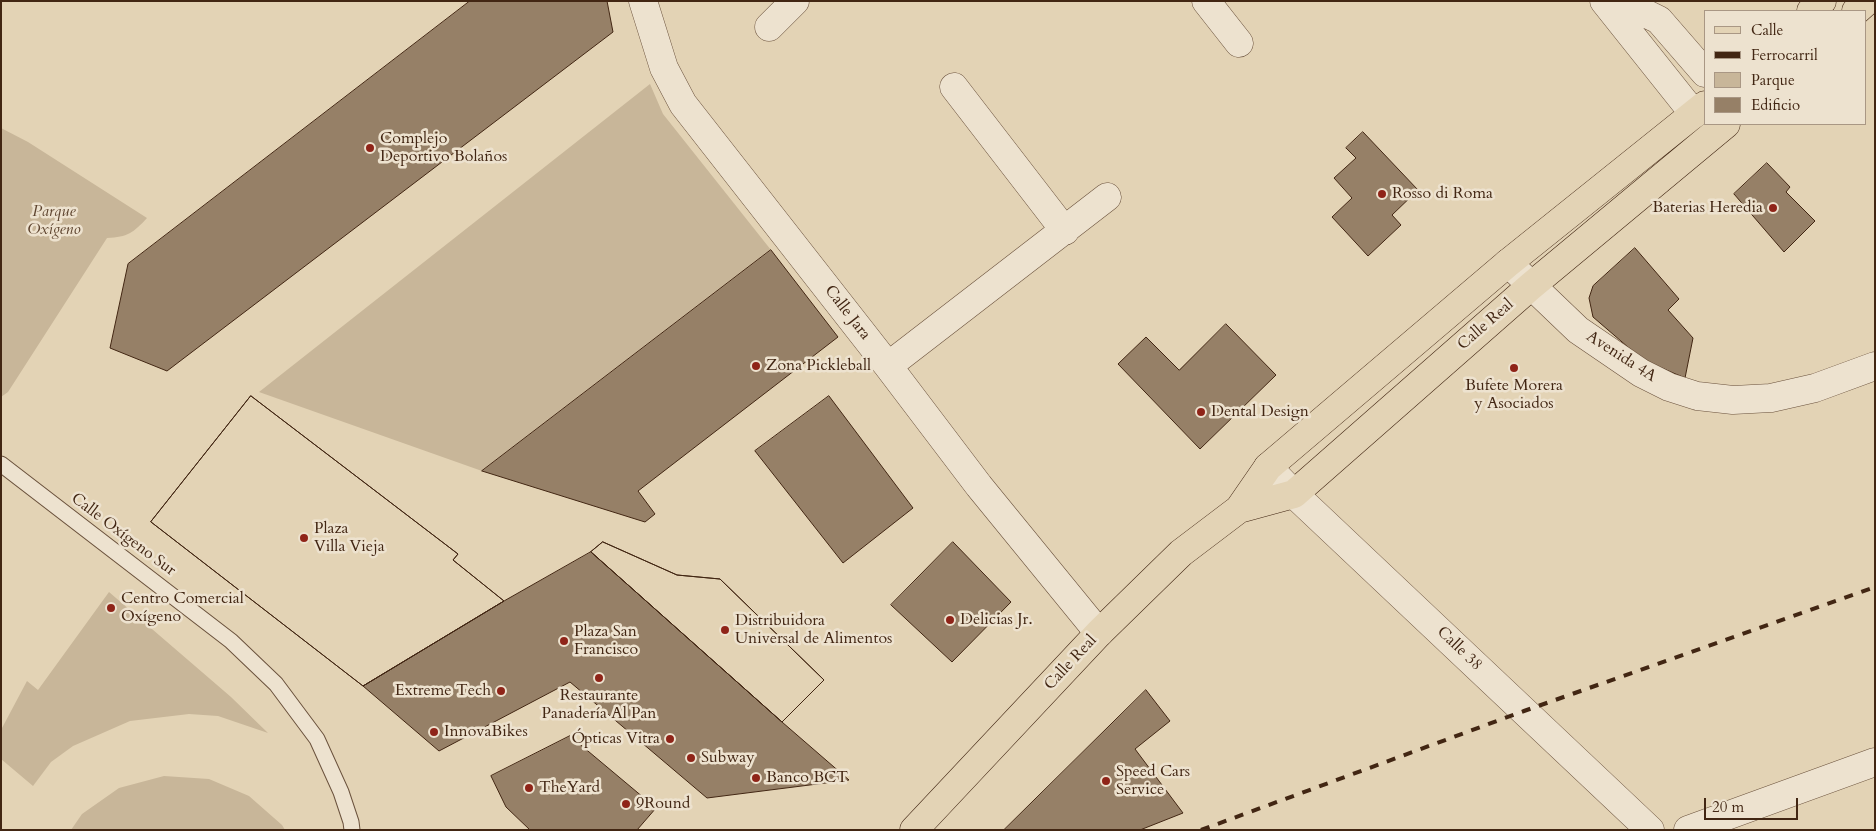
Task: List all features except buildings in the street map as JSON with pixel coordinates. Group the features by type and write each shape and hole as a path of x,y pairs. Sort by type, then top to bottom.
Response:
{"main road":[{"path":"1812,10 1822,1"},
{"path":"1857,10 1867,1"},
{"name":"Calle Real","path":"914,830 1099,633 1181,553 1239,509 1268,467 1508,263 1699,109"},
{"name":"Calle Real","path":"1239,509 1294,494 1531,286 1725,125"}],"street":[{"name":"Calle Jara","path":"643,1 664,68 683,104 888,366 979,486 1099,633"},
{"path":"769,27 795,1"},
{"path":"1206,1 1239,43"},
{"path":"1604,1 1699,109"},
{"path":"1620,1 1659,20 1704,72"},
{"path":"954,87 1065,231"},
{"path":"888,366 1107,197"},
{"name":"Avenida 4A","path":"1508,263 1578,330 1640,373 1668,387 1697,396 1733,400 1771,398 1815,388 1875,366"},
{"name":"Calle 38","path":"1268,467 1294,494 1650,830"},
{"path":"1688,830 1875,762"}],"lane":[{"name":"Calle Oxígeno Sur","path":"1,464 231,641 276,684 317,739 341,792 352,822 352,830"}],"green space":[{"path":"650,84 663,114 771,250 482,471 259,392"},
{"name":"Parque Oxígeno","path":"1,128 28,142 147,218 130,233 120,237 107,238 8,392 1,397"},
{"path":"109,592 231,697 268,733 218,716 189,714 130,721 73,746 51,762 33,786 1,759 2,728 27,681 38,690"},
{"path":"164,776 209,779 249,796 282,825 285,830 71,830 82,814 119,788"}],"railway":[{"path":"1201,830 1524,711 1875,587"}],"place":[{"name":"Complejo Deportivo Bolaños","path":"370,148"},
{"name":"Rosso di Roma","path":"1382,194"},
{"name":"Baterias Heredia","path":"1773,208"},
{"name":"Zona Pickleball","path":"756,366"},
{"name":"Bufete Morera y Asociados","path":"1514,368"},
{"name":"Dental Design","path":"1201,412"},
{"name":"Plaza Villa Vieja","path":"304,538"},
{"name":"Centro Comercial Oxígeno","path":"111,608"},
{"name":"Delicias Jr.","path":"950,620"},
{"name":"Distribuidora Universal de Alimentos","path":"725,630"},
{"name":"Plaza San Francisco","path":"564,641"},
{"name":"Restaurante Panadería Al Pan","path":"599,678"},
{"name":"Extreme Tech","path":"501,691"},
{"name":"InnovaBikes","path":"434,732"},
{"name":"Ópticas Vitra","path":"670,739"},
{"name":"Subway","path":"691,758"},
{"name":"Banco BCT","path":"756,778"},
{"name":"Speed Cars Service","path":"1106,781"},
{"name":"TheYard","path":"529,788"},
{"name":"9Round","path":"626,804"}]}
